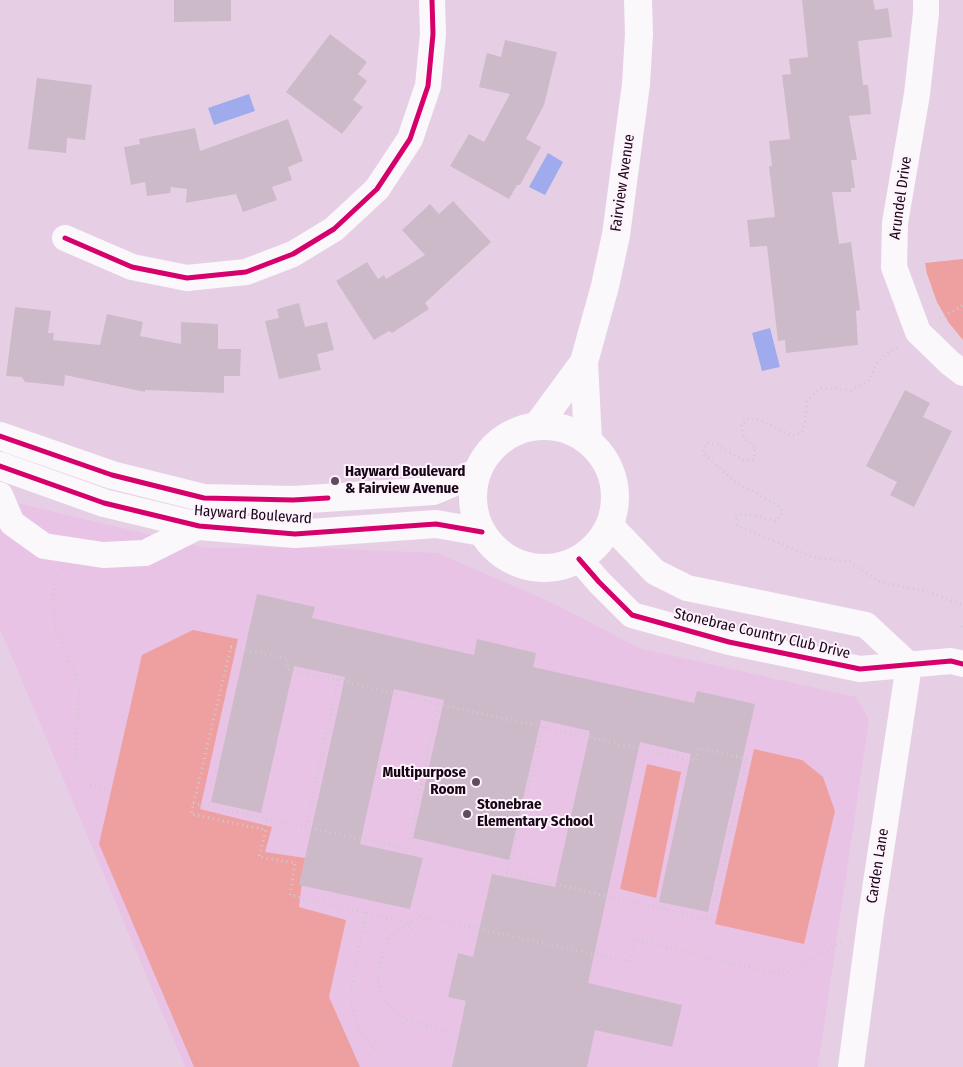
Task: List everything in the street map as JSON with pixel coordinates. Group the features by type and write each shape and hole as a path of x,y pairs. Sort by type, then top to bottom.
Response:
{"main road":[{"name":"Fairview Avenue","path":"588,441 584,362 606,286 616,235 636,84 639,34 638,0"},
{"name":"Fairview Avenue","path":"537,426 584,362"},
{"path":"537,426 555,426 572,431 588,441 604,458 614,479 616,502 610,525 597,545 579,560 557,567 535,568 514,562 495,549 482,532 474,513 472,493 476,473 486,455 500,441 517,431 537,426"},
{"name":"Hayward Boulevard","path":"0,436 112,475 204,498 293,500 433,491 476,473"},
{"name":"Hayward Boulevard","path":"0,466 104,503 199,526 295,534 436,524 482,532"}],"street":[{"path":"65,238 132,267 187,278 246,272 293,254 334,229 377,189 410,139 428,86 433,34 432,0"},
{"name":"Arundel Drive","path":"926,0 917,94 896,224 894,267 918,332 963,373"},
{"path":"0,495 12,523 44,546 103,555 145,553 199,526"},
{"name":"Stonebrae Country Club Drive","path":"610,525 655,572 688,588 866,625 909,665"},
{"name":"Stonebrae Country Club Drive","path":"579,560 632,615 730,642 860,669 951,661 963,664"},
{"name":"Carden Lane","path":"851,1067 871,916 909,665"}],"path":[{"path":"918,332 879,360 868,382 851,390 821,388 807,401 802,432 792,436 762,421 749,418 741,425 744,438 755,447 754,459 744,461 716,444 706,443 703,453 734,481 779,506 782,513 776,521 744,514 735,516 738,526 813,557 850,562 880,582 929,592 963,606"},
{"path":"62,548 53,595 56,629 80,686 74,758 91,785 112,791"},
{"path":"420,941 408,923 290,895 295,863 259,858 266,830 191,814 231,646 288,659 287,669 695,761 698,748 747,759 711,920 507,873 543,727"},
{"path":"306,827 338,680"},
{"path":"194,802 408,849 438,704"},
{"path":"366,912 351,988 352,1008 361,1033 390,1067"},
{"path":"451,1033 407,1020 386,1004 378,980 382,954 389,936 421,916 629,962 635,939 723,962 784,974 841,943"}],"shaded area":[{"path":"963,259 963,340 949,323 937,302 925,263"},
{"name":"Stonebrae Elementary School","path":"0,499 206,548 295,547 438,553 559,606 639,648 856,697 869,720 818,1067 185,1067 0,629"},
{"path":"193,630 238,639 200,809 272,827 265,852 305,858 299,907 346,920 329,997 360,1067 194,1067 99,844 142,655"},
{"path":"754,749 802,760 823,777 835,811 804,944 715,924"},
{"path":"647,764 681,772 656,898 620,889"}],"water":[{"path":"249,94 255,111 214,125 208,108"},
{"path":"548,153 563,162 545,195 529,187"},
{"path":"770,328 780,367 762,371 752,333"}],"building":[{"path":"174,0 231,0 231,21 174,22"},
{"path":"802,0 873,0 875,10 888,8 892,37 858,41 863,85 868,85 871,114 849,116 857,160 851,160 855,188 851,188 851,192 832,192 839,244 851,242 860,310 856,311 858,345 786,353 785,340 778,341 767,246 750,247 747,220 775,217 769,166 772,166 769,141 790,139 782,75 791,74 789,59 808,57"},
{"path":"330,34 367,62 358,74 367,81 353,100 363,107 342,134 286,92"},
{"path":"505,40 557,52 544,105 526,139 541,147 520,185 517,185 509,199 450,166 469,134 484,142 510,94 479,87 487,53 501,57"},
{"path":"37,78 92,85 85,140 67,138 66,153 28,149"},
{"path":"288,119 303,161 288,167 292,180 272,187 277,200 243,212 236,194 186,203 187,189 171,187 170,193 147,196 145,182 131,185 124,147 140,144 139,139 195,128 200,151"},
{"path":"453,201 491,242 425,303 429,309 392,333 389,331 374,340 336,281 367,262 378,279 384,275 386,279 425,255 402,230 430,204 439,214"},
{"path":"299,303 305,327 327,322 334,350 317,354 321,370 279,379 265,321 279,318 277,309"},
{"path":"15,307 51,311 48,333 54,333 53,340 100,345 107,314 143,322 140,336 181,344 181,322 218,324 218,349 241,349 240,376 224,376 224,393 145,390 145,392 65,375 64,386 25,382 22,377 6,376"},
{"path":"905,390 930,403 923,417 952,431 914,507 890,495 897,482 866,466"},
{"path":"257,594 315,607 312,618 474,655 477,639 536,653 533,667 694,703 697,691 755,704 708,912 659,902 691,754 640,742 588,983 682,1005 672,1047 595,1030 587,1067 452,1067 466,1001 448,997 458,953 473,957 492,874 555,887 590,731 541,720 509,860 413,838 444,700 394,689 360,844 423,858 410,909 299,885 345,677 294,666 261,813 211,802"}],"cycle path":[{"path":"65,238 132,267 187,278 246,272 293,254 334,229 377,189 410,139 428,86 433,34 432,0"},
{"path":"0,436 112,475 204,498 293,500 328,498"},
{"path":"0,466 104,503 199,526 295,534 436,524 482,532"},
{"path":"579,559 632,615 729,642 860,669 951,661 963,664"}],"place":[{"name":"Hayward Boulevard & Fairview Avenue","path":"335,481"},
{"name":"Multipurpose Room","path":"476,782"},
{"name":"Stonebrae Elementary School","path":"467,814"}]}
